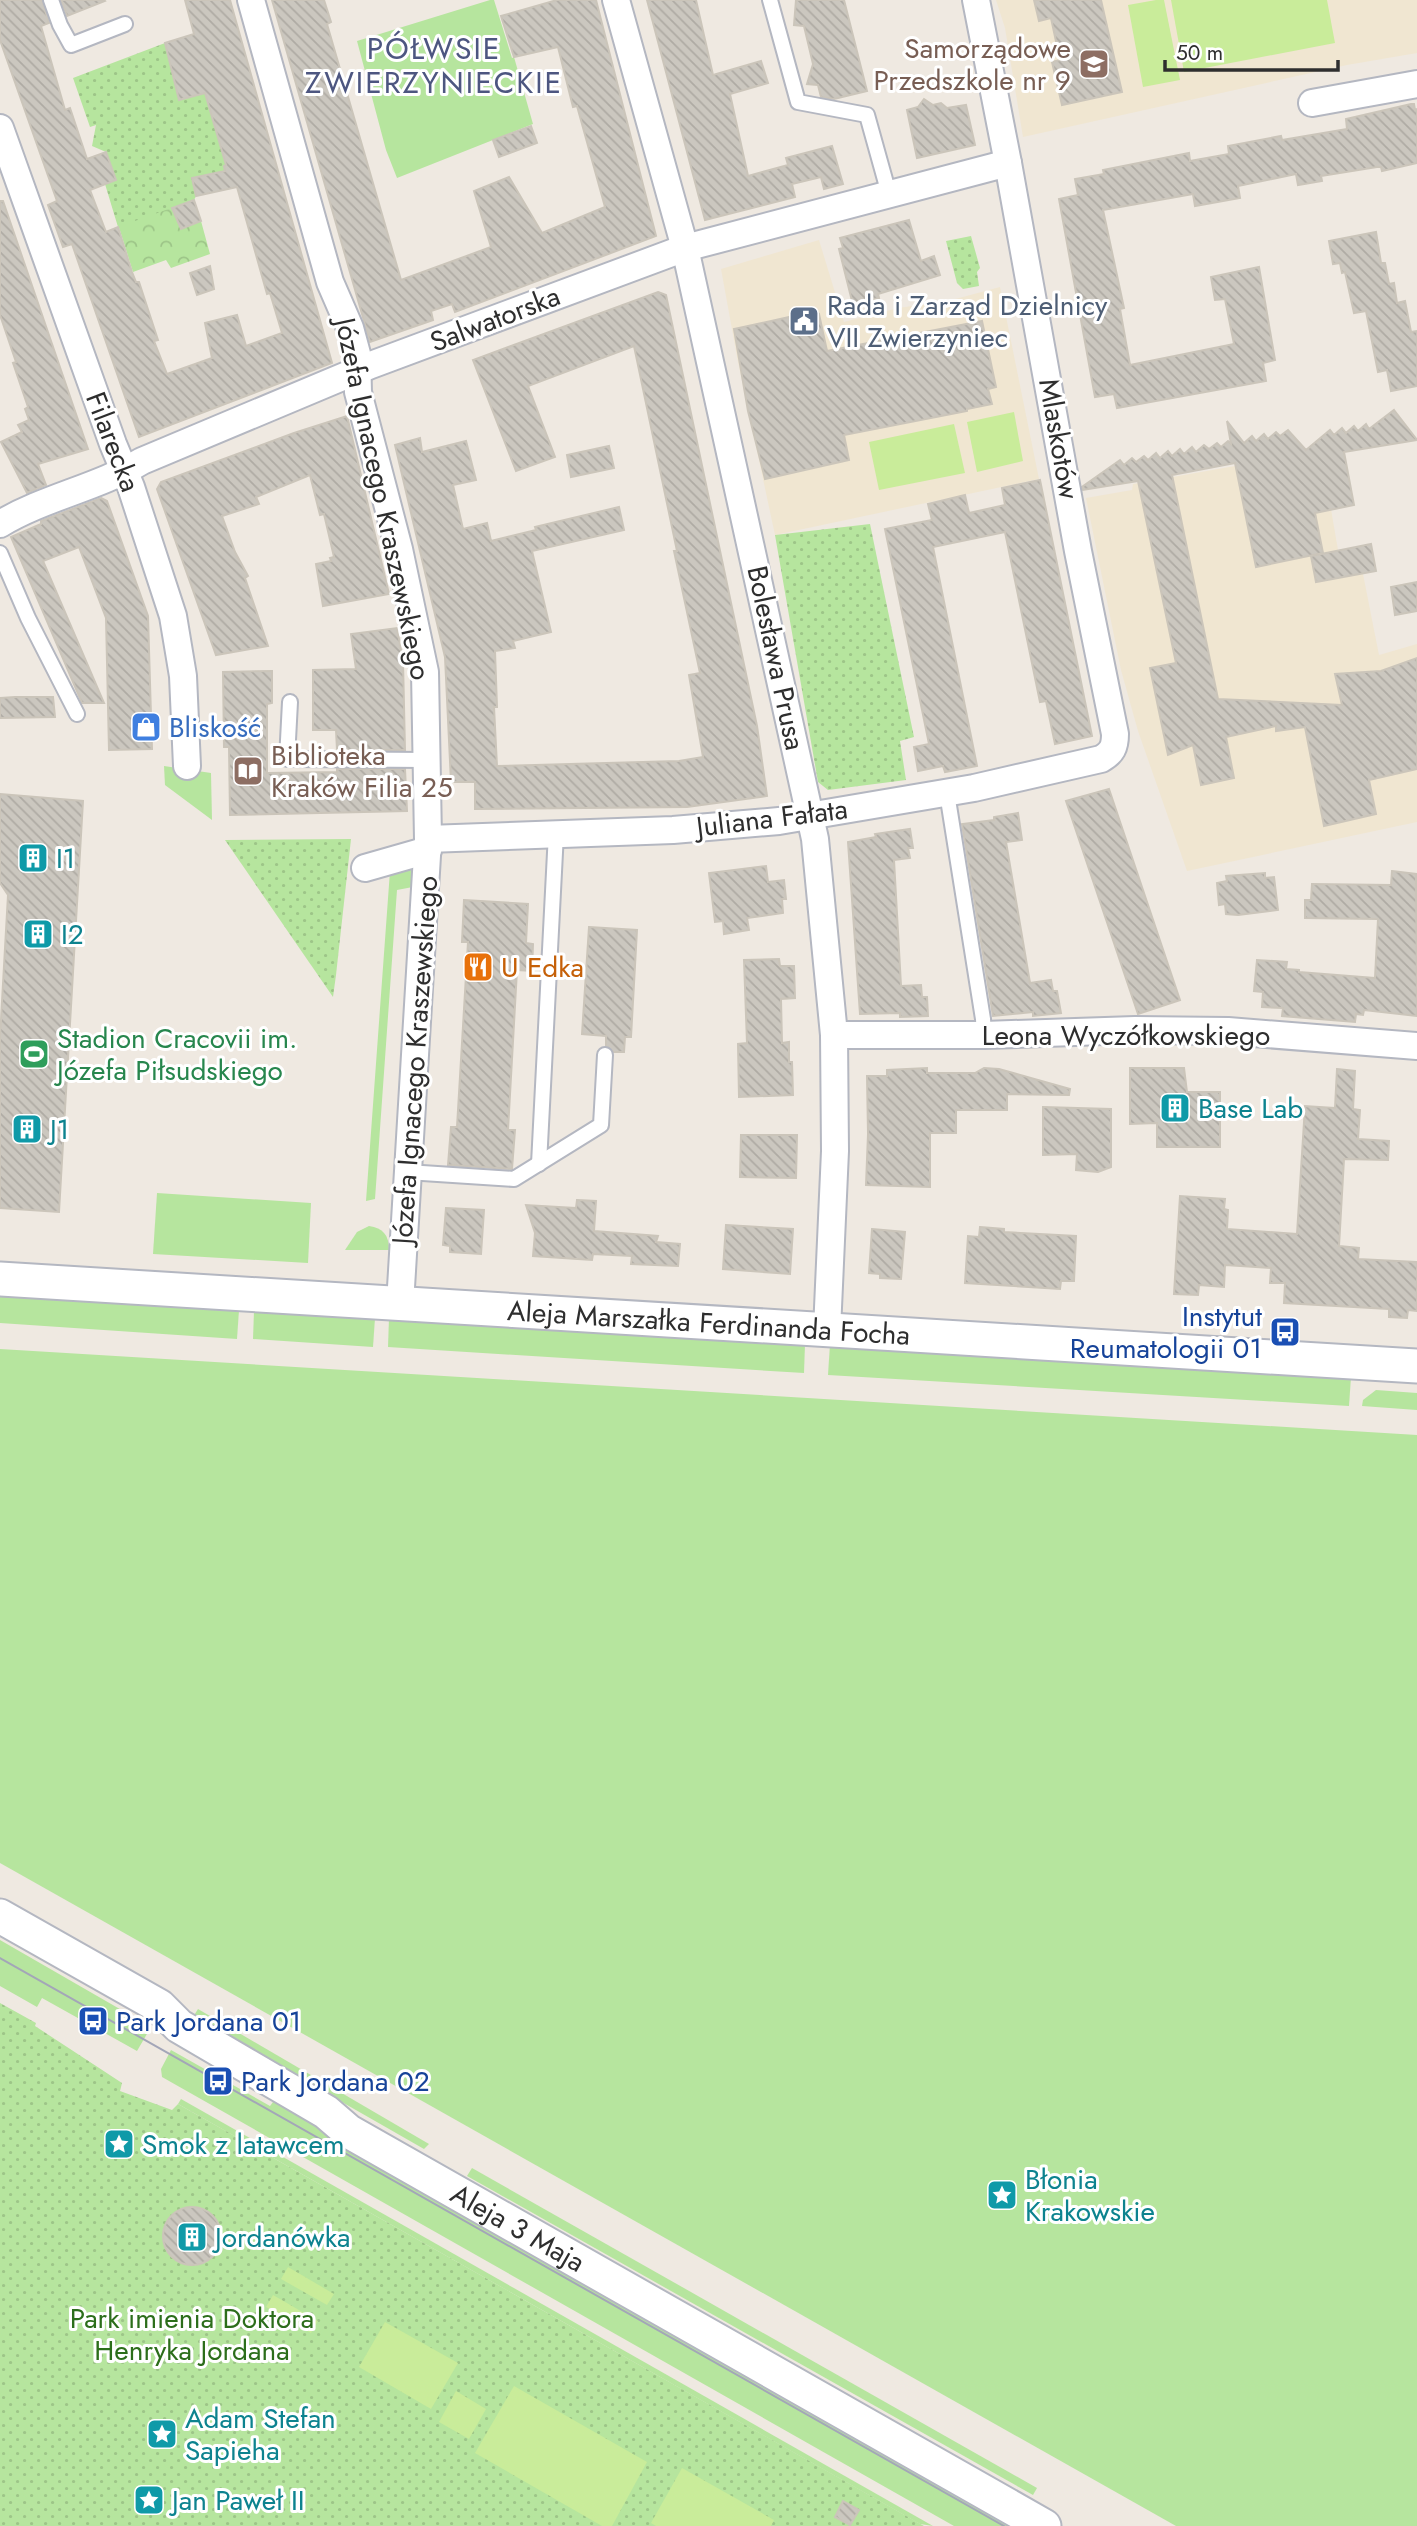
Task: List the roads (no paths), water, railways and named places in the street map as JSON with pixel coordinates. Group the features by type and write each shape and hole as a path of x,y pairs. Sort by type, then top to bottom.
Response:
{"street":[{"name":"Józefa Ignacego Kraszewskiego","path":"251,0 330,282 350,328 356,355 358,391 399,549 425,672 428,845 400,1304"},
{"name":"Bolesława Prusa","path":"616,0 685,248 815,839 834,1035 835,1151 827,1330"},
{"name":"Mlaskotów","path":"975,0 1115,734 1115,744 1110,754"},
{"path":"1312,103 1417,84"},
{"name":"Filarecka","path":"0,128 125,471 173,617 183,676 187,766"},
{"name":"Salwatorska","path":"0,524 21,512 125,471 142,461 357,371 685,248 1008,163"},
{"name":"Juliana Fałata","path":"365,868 428,845 556,833 673,830 811,816 947,793 1087,762 1110,754"},
{"name":"Leona Wyczółkowskiego","path":"834,1035 1228,1031 1417,1046"},
{"name":"Aleja Marszałka Ferdinanda Focha","path":"0,1279 1417,1366"},
{"name":"Aleja 3 Maja","path":"0,1916 159,2006 179,2026 326,2112 348,2131 1045,2526"}],"lane":[{"path":"51,0 71,45 125,24"},
{"path":"770,0 798,102 867,116 889,194"},
{"path":"0,553 28,618 78,714"},
{"path":"290,702 287,759 427,760"},
{"path":"947,793 984,1035"},
{"path":"539,1164 556,833"},
{"path":"407,1172 514,1179 601,1125 605,1055"}],"tram line":[{"path":"0,1958 1004,2526"}],"place":[{"name":"Samorządowe Przedszkole nr 9","path":"1094,64"},
{"name":"Rada i Zarząd Dzielnicy VII Zwierzyniec","path":"804,321"},
{"name":"Bliskość","path":"146,727"},
{"name":"Biblioteka Kraków Filia 25","path":"248,771"},
{"name":"I1","path":"33,858"},
{"name":"I2","path":"38,934"},
{"name":"U Edka","path":"478,967"},
{"name":"Stadion Cracovii im. Józefa Piłsudskiego","path":"34,1054"},
{"name":"Base Lab","path":"1175,1108"},
{"name":"J1","path":"27,1129"},
{"name":"Instytut Reumatologii 01","path":"1285,1332"},
{"name":"Park Jordana 01","path":"93,2021"},
{"name":"Park Jordana 02","path":"218,2081"},
{"name":"Smok z latawcem","path":"119,2144"},
{"name":"Błonia Krakowskie","path":"1002,2195"},
{"name":"Jordanówka","path":"192,2237"},
{"name":"Adam Stefan Sapieha","path":"162,2434"},
{"name":"Jan Paweł II","path":"149,2500"}],"district":[{"name":"PÓŁWSIE ZWIERZYNIECKIE","path":"434,65"}],"park label":[{"name":"Park imienia Doktora Henryka Jordana","path":"192,2334"}]}
